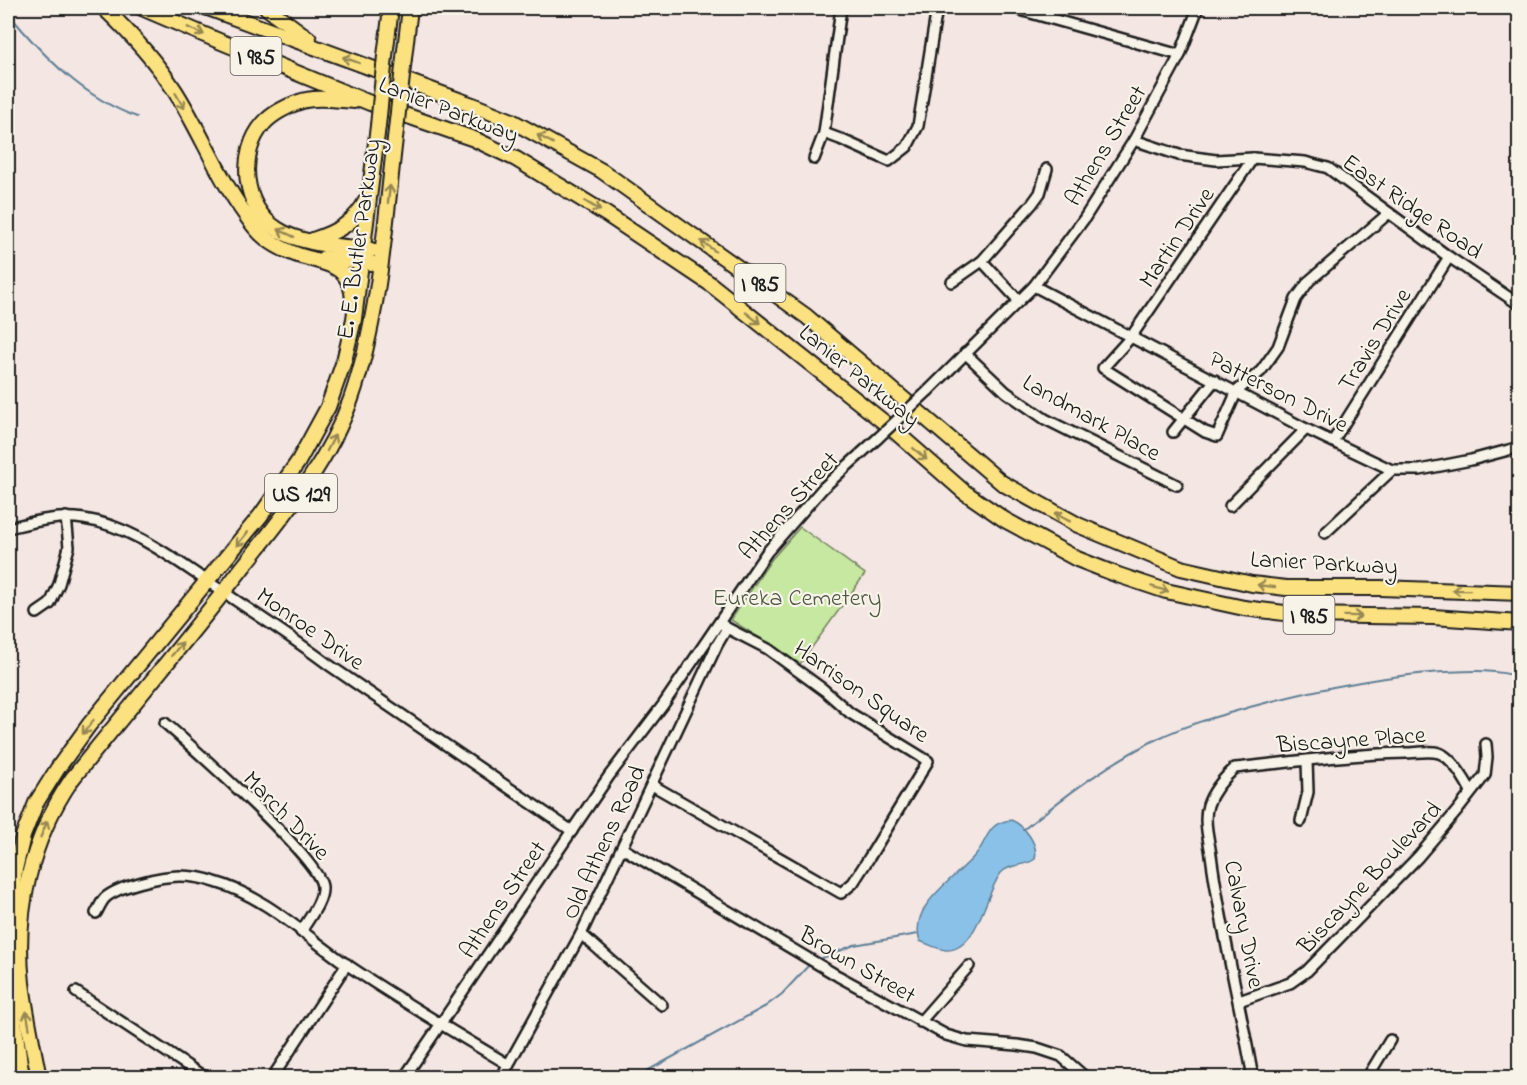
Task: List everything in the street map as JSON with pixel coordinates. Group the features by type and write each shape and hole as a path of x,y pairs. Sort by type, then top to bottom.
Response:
{"highway":[{"path":"104,8 139,43 174,90 223,180 256,229 280,248 333,265 343,272 353,292 354,319"},
{"name":"Lanier Parkway","path":"142,8 370,103 474,139 516,159 606,214 709,283 890,428 963,490 1005,520 1077,559 1166,591 1244,608 1301,615 1433,617 1520,623"},
{"name":"Lanier Parkway","path":"208,8 512,121 602,171 806,316 1002,483 1078,525 1181,568 1252,584 1287,588 1380,588 1520,593"},
{"path":"267,8 325,51"},
{"name":"E. E. Butler Parkway","path":"8,927 15,869 36,803 89,725 261,515 298,462 324,416 337,384 354,319 371,192 391,8"},
{"name":"E. E. Butler Parkway","path":"39,1077 22,982 23,910 30,865 56,802 72,779 224,592 315,473 339,428 351,399 369,336 381,258 410,8"},
{"path":"370,103 339,100 300,101 277,112 262,125 255,137 248,156 246,172 257,209 277,230 293,237 381,258"},
{"path":"311,241 332,234 352,221 371,192"},
{"path":"307,258 362,255"},
{"path":"8,977 22,1077"}],"street":[{"path":"814,159 824,134 841,8"},
{"path":"824,134 888,161 907,147 918,126 937,8"},
{"path":"1013,8 1180,55"},
{"name":"Athens Street","path":"404,1077 609,776 723,625 767,552 823,488 928,391 1034,286 1084,219 1134,140 1180,55 1198,8"},
{"name":"East Ridge Road","path":"1134,140 1179,155 1216,160 1253,158 1305,162 1328,168 1449,257 1520,305"},
{"name":"Martin Drive","path":"1183,419 1103,368 1131,338 1253,158"},
{"name":"Athens Street","path":"952,282 982,261 1032,204 1040,193 1047,169"},
{"path":"1183,419 1216,436 1237,391 1261,371 1278,347 1296,299 1309,281 1389,213"},
{"name":"Travis Drive","path":"1333,441 1449,257"},
{"path":"982,261 1019,301"},
{"name":"Patterson Drive","path":"1034,286 1306,429 1392,470 1420,470 1520,447"},
{"name":"Landmark Place","path":"965,353 1006,392 1045,419 1177,485"},
{"path":"1173,432 1215,380"},
{"path":"1230,506 1306,429"},
{"path":"1325,533 1392,470"},
{"path":"37,614 50,604 59,584 69,548 66,517"},
{"name":"Monroe Drive","path":"8,528 66,517 95,521 132,535 291,637 572,831"},
{"name":"Harrison Square","path":"652,785 841,893 853,883 928,761 850,713 824,690 768,649 723,625"},
{"name":"Old Athens Road","path":"501,1077 581,934 717,645 723,625"},
{"name":"March Drive","path":"165,723 263,813 321,877 321,897 301,932"},
{"name":"Biscayne Boulevard","path":"1239,1001 1290,982 1306,971 1418,857 1485,775 1486,744"},
{"name":"Biscayne Place","path":"1221,781 1235,768 1386,754 1440,753 1461,773 1471,791"},
{"path":"1301,821 1308,792 1307,761"},
{"name":"Calvary Drive","path":"1221,781 1208,805 1206,823 1217,902 1253,1077"},
{"name":"Brown Street","path":"622,848 838,976 945,1035 967,1041 1017,1045 1053,1053 1075,1066 1086,1077"},
{"path":"96,913 104,899 114,891 128,886 177,876 215,881 233,888 283,917 347,964 509,1065"},
{"path":"581,934 662,1005"},
{"path":"272,1077 347,964"},
{"path":"920,1022 969,966"},
{"path":"76,992 206,1077"},
{"path":"1367,1077 1390,1040"}],"green space":[{"name":"Eureka Cemetery","path":"800,527 865,574 800,664 731,620 771,560"}],"water":[{"path":"1011,820 1021,826 1033,841 1035,859 1001,873 974,931 957,948 946,950 920,941 918,928 927,904 976,854 992,828"}],"waterway":[{"path":"8,13 35,45 82,87 99,99 137,117"},
{"path":"1023,830 1106,768 1159,738 1206,720 1301,694 1395,677 1472,671 1520,677"},
{"path":"820,959 854,945 918,934"},
{"path":"647,1071 766,1006 782,994 809,965"}]}
